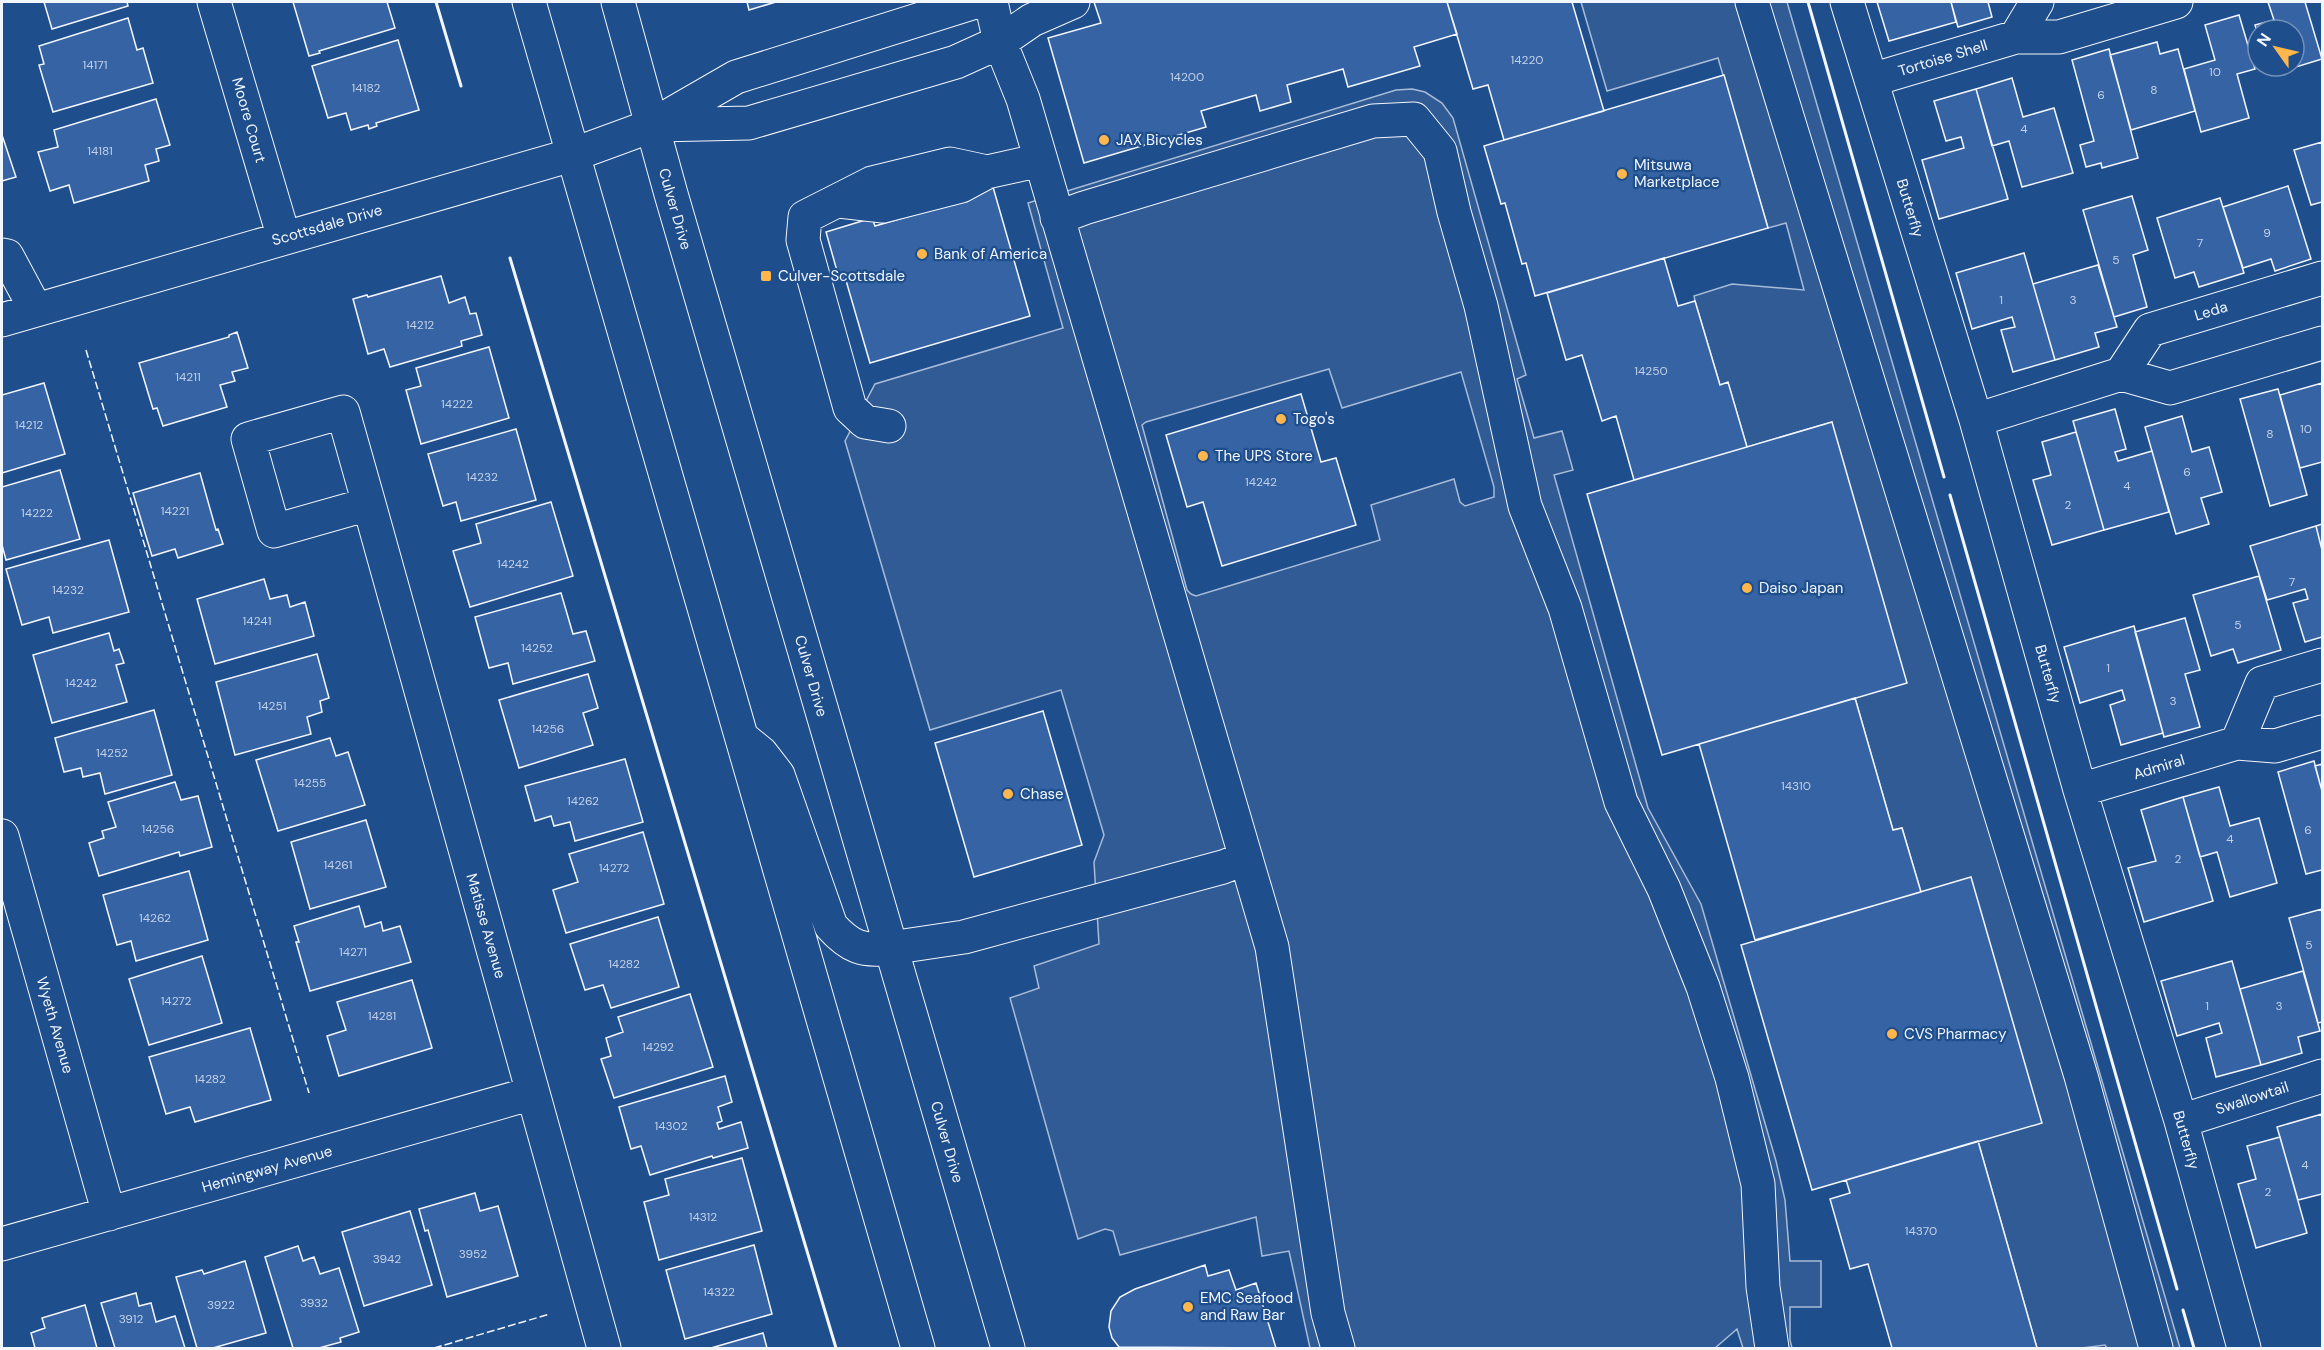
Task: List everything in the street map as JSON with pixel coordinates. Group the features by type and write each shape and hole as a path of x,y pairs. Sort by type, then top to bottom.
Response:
{"street":[{"name":"Moore Court","path":"214,2 284,238"},
{"path":"529,2 918,1348"},
{"name":"Culver Drive","path":"618,2 651,126 1008,1348"},
{"path":"651,126 736,77 975,2"},
{"path":"991,2 1000,42 1023,99 1041,159 1272,947 1328,1313 1338,1348"},
{"path":"651,126 749,123 956,62 1000,42 1032,20 1073,2"},
{"path":"1752,2 2077,1065 2156,1348"},
{"name":"Butterfly","path":"1848,2 1976,420 2080,790 2181,1121 2244,1348"},
{"path":"2016,37 2037,2"},
{"name":"Tortoise Shell","path":"1871,80 2016,37 2059,37 2176,2"},
{"path":"1057,218 1373,121 1414,119 1440,151 1454,212 1481,306 1525,506 1565,608 1621,802 1669,900 1703,987 1732,1078 1758,1184 1763,1287 1772,1348"},
{"name":"Scottsdale Drive","path":"2,320 572,155 651,126"},
{"path":"889,426 865,422 850,408 802,240 805,217 872,183 950,164 987,172 1041,159"},
{"path":"2,255 7,256 36,310"},
{"name":"Leda","path":"2121,374 2150,330 2322,278"},
{"path":"1976,420 2121,374 2170,388 2322,343"},
{"name":"Matisse Avenue","path":"369,504 604,1348"},
{"path":"2237,743 2262,684 2322,665"},
{"name":"Admiral","path":"2080,790 2237,743 2275,746 2322,732"},
{"path":"741,737 761,753 778,775 831,926 843,939 854,946 872,951 964,937 1223,867 1246,858"},
{"name":"Wyeth Avenue","path":"2,836 110,1214"},
{"name":"Swallowtail","path":"2181,1121 2322,1076"},
{"name":"Hemingway Avenue","path":"2,1244 533,1093"}],"shaded area":[{"path":"1581,2 1787,2 2180,1348 2107,1348 2105,1345 2082,1348 2037,1348 1978,1141 1921,892 1902,828 1893,830 1855,698 1832,422 1747,447 1728,383 1720,385 1695,301 1694,296 1732,284 1804,290 1786,223 1768,228 1718,58 1607,91"},
{"path":"1412,89 1425,92 1442,103 1453,118 1526,375 1517,379 1534,438 1562,431 1573,470 1554,475 1648,808 1701,904 1776,1161 1785,1200 1790,1261 1821,1261 1821,1307 1790,1307 1792,1348 1743,1348 1737,1329 1715,1348 1310,1348 1289,1251 1262,1256 1256,1217 1120,1255 1113,1231 1105,1229 1078,1239 1010,998 1039,988 1034,966 1099,944 1094,862 1104,835 1061,690 930,730 845,441 875,384 1063,328 1028,203 1396,90","holes":["1329,369 1342,408 1461,372 1494,487 1494,497 1465,506 1460,502 1454,479 1371,505 1380,540 1196,596 1191,594 1187,590 1142,425"]}],"building":[{"path":"44,2 127,2 128,6 52,29"},
{"path":"293,2 387,2 395,28 309,56"},
{"path":"747,2 776,2 749,10"},
{"path":"1094,2 1447,2 1457,34 1414,47 1420,66 1348,87 1343,69 1287,85 1291,102 1260,111 1256,95 1201,111 1206,127 1084,163 1048,38 1101,23"},
{"path":"1447,2 1572,2 1604,111 1504,140 1488,85 1473,89"},
{"path":"1877,2 1951,2 1956,22 1889,41"},
{"path":"1951,2 1988,2 1992,17 1958,27"},
{"path":"2268,2 2305,2 2322,59 2306,64 2306,18 2273,18"},
{"path":"2239,15 2246,39 2246,72 2237,74 2249,118 2201,132 2184,69 2215,60 2205,25"},
{"path":"128,18 137,50 143,48 153,83 53,112 39,65 44,64 39,46"},
{"path":"398,40 419,110 376,123 377,126 369,129 368,125 351,130 346,113 328,118 312,66"},
{"path":"2157,42 2160,54 2178,49 2195,111 2131,130 2110,55"},
{"path":"2109,49 2138,158 2102,168 2101,163 2086,167 2080,145 2094,141 2072,60"},
{"name":"Mitsuwa Marketplace","path":"1724,75 1768,228 1535,296 1526,263 1522,264 1505,203 1501,204 1484,146"},
{"path":"2012,78 2023,117 2054,108 2073,173 2022,187 2009,141 1992,146 1976,89"},
{"path":"1976,89 2008,199 1939,219 1922,160 1964,148 1961,137 1946,141 1934,101"},
{"path":"156,99 170,145 156,149 159,161 145,165 149,181 74,203 69,185 50,191 38,152 58,147 54,130"},
{"path":"2,135 16,177 2,181"},
{"path":"2322,142 2322,202 2311,205 2294,150"},
{"path":"2288,186 2311,259 2275,271 2271,259 2243,268 2223,207"},
{"name":"Bank of America","path":"993,187 1030,316 870,363 845,277 839,278 826,232 872,218 875,226 962,201"},
{"path":"2132,196 2148,250 2133,255 2147,307 2114,317 2083,210"},
{"path":"2220,198 2244,273 2199,287 2194,272 2175,278 2157,218"},
{"path":"2024,253 2055,360 2013,372 2001,330 2015,327 2012,317 1972,329 1956,273"},
{"path":"1664,258 1678,306 1695,301 1720,385 1728,382 1747,447 1634,480 1616,416 1602,421 1582,355 1566,360 1547,293"},
{"path":"2098,265 2117,327 2095,333 2099,347 2055,360 2033,284"},
{"path":"441,276 449,303 465,297 470,314 476,313 482,335 461,341 462,346 390,367 384,349 368,354 353,299 367,295 368,297"},
{"path":"237,332 248,368 232,372 235,381 220,385 227,407 163,426 157,408 153,409 139,363 229,337"},
{"path":"489,347 509,418 421,444 406,390 421,386 416,368"},
{"path":"44,383 65,454 2,473 2,395"},
{"path":"2322,383 2322,462 2300,468 2280,395"},
{"path":"2278,389 2307,495 2270,506 2240,399"},
{"path":"1301,394 1321,462 1336,458 1356,525 1222,566 1203,502 1187,507 1166,435"},
{"path":"2115,409 2126,449 2115,452 2118,461 2152,451 2169,512 2104,530 2073,421"},
{"path":"2182,416 2192,452 2209,447 2222,492 2201,498 2209,524 2176,534 2145,427"},
{"name":"Daiso Japan","path":"1832,422 1907,683 1662,755 1587,494"},
{"path":"516,429 536,500 461,521 456,502 443,506 428,454"},
{"path":"2076,432 2104,530 2052,545 2033,480 2051,475 2042,442"},
{"path":"60,470 80,539 6,560 2,545 2,487"},
{"path":"200,473 216,530 218,529 223,544 178,558 175,549 152,556 133,493"},
{"path":"551,502 573,576 470,607 453,551 481,543 476,524"},
{"path":"2322,524 2322,550 2316,526"},
{"path":"2316,526 2322,550 2322,637 2305,642 2293,603 2308,599 2305,589 2267,600 2250,546"},
{"path":"109,540 129,612 53,633 49,617 22,625 6,569"},
{"path":"2259,576 2281,650 2238,663 2233,649 2211,656 2193,595"},
{"path":"264,579 270,599 287,595 290,607 305,602 314,636 215,664 197,599"},
{"path":"561,593 573,634 586,631 595,661 513,684 508,663 489,668 475,617"},
{"path":"2185,618 2200,670 2185,674 2200,727 2164,737 2135,632"},
{"path":"2134,626 2163,733 2121,745 2110,705 2125,700 2122,690 2080,703 2064,647"},
{"path":"109,633 114,651 119,649 124,663 116,665 127,702 52,723 33,655"},
{"path":"317,654 329,698 320,701 322,712 307,717 311,734 235,755 216,682"},
{"path":"588,674 598,708 583,713 593,745 519,768 499,700"},
{"path":"1855,698 1893,830 1902,828 1921,892 1755,940 1699,744"},
{"path":"154,710 172,775 105,794 100,773 83,777 81,768 64,772 55,738"},
{"name":"Chase","path":"1043,711 1082,845 974,877 935,743"},
{"path":"330,738 336,756 348,752 365,805 278,831 256,760"},
{"path":"625,759 643,822 575,841 570,822 554,826 551,816 535,821 525,786"},
{"path":"2314,761 2322,791 2322,870 2306,874 2278,772"},
{"path":"2322,764 2322,791 2315,766"},
{"path":"175,782 181,800 198,796 212,847 180,856 179,852 99,876 89,843 104,838 102,831 116,827 108,802"},
{"path":"2219,787 2230,826 2259,818 2277,883 2230,897 2217,852 2200,857 2183,797"},
{"path":"2183,797 2213,901 2144,922 2128,868 2156,861 2141,810"},
{"path":"366,820 386,887 310,909 291,842"},
{"path":"643,832 664,904 566,933 553,890 578,882 569,854"},
{"path":"189,871 208,940 136,961 131,941 117,945 103,895"},
{"name":"CVS Pharmacy","path":"1971,877 2042,1123 1812,1190 1741,945"},
{"path":"359,906 365,927 381,922 383,931 400,926 411,962 310,991 296,942 299,942 294,926"},
{"path":"2322,909 2322,1022 2318,1023 2289,918"},
{"path":"658,917 679,987 611,1008 603,985 585,990 570,944"},
{"path":"202,956 222,1023 149,1045 129,979"},
{"path":"2232,961 2261,1065 2216,1077 2206,1038 2222,1033 2219,1023 2177,1036 2161,981"},
{"path":"2303,971 2320,1031 2298,1037 2302,1053 2261,1065 2240,989"},
{"path":"412,980 432,1048 339,1076 327,1036 346,1030 337,1002"},
{"path":"690,994 713,1067 614,1098 601,1059 611,1056 606,1038 623,1032 618,1017"},
{"path":"250,1028 271,1100 195,1122 190,1107 166,1114 149,1057"},
{"path":"725,1076 732,1102 718,1107 722,1121 717,1123 719,1129 741,1122 748,1148 713,1158 712,1156 650,1175 641,1146 631,1149 619,1107"},
{"path":"2322,1114 2322,1194 2298,1200 2277,1127"},
{"path":"2280,1137 2307,1233 2256,1248 2238,1184 2256,1179 2247,1146"},
{"path":"1978,1141 2037,1348 1892,1348 1868,1264 1850,1269 1830,1199 1850,1193 1846,1180"},
{"path":"742,1158 762,1231 659,1260 644,1202 669,1195 665,1179"},
{"path":"475,1193 480,1211 498,1206 518,1276 447,1297 428,1230 425,1231 419,1209"},
{"path":"410,1211 432,1285 364,1306 342,1232"},
{"path":"754,1245 772,1314 685,1339 666,1270"},
{"path":"298,1246 303,1261 314,1257 320,1274 339,1268 359,1332 340,1338 341,1342 319,1348 293,1348 265,1257"},
{"path":"245,1261 266,1333 213,1348 197,1348 176,1277 202,1270 204,1274"},
{"name":"EMC Seafood and Raw Bar","path":"1205,1265 1208,1276 1229,1270 1236,1290 1256,1283 1276,1348 1119,1347 1112,1338 1109,1327 1111,1311 1120,1297 1135,1289"},
{"path":"136,1293 139,1306 151,1303 156,1322 175,1316 185,1348 115,1348 101,1303"},
{"path":"85,1305 97,1348 35,1348 31,1333 45,1328 42,1318"},
{"path":"763,1333 767,1348 711,1348"}],"fence":[{"path":"86,350 309,1093"},
{"path":"434,1348 550,1314"}],"wall":[{"path":"436,2 461,86"},
{"path":"1808,2 1944,477"},
{"path":"510,258 836,1348"},
{"path":"1950,495 2177,1289"},
{"path":"2183,1310 2194,1348"}],"place":[{"name":"JAX Bicycles","path":"1104,140"},
{"name":"Mitsuwa Marketplace","path":"1622,174"},
{"name":"Bank of America","path":"922,254"},
{"name":"Culver-Scottsdale","path":"766,276"},
{"name":"Togo's","path":"1281,419"},
{"name":"The UPS Store","path":"1203,456"},
{"name":"Daiso Japan","path":"1747,588"},
{"name":"Chase","path":"1008,794"},
{"name":"CVS Pharmacy","path":"1892,1034"},
{"name":"EMC Seafood and Raw Bar","path":"1188,1307"}]}
